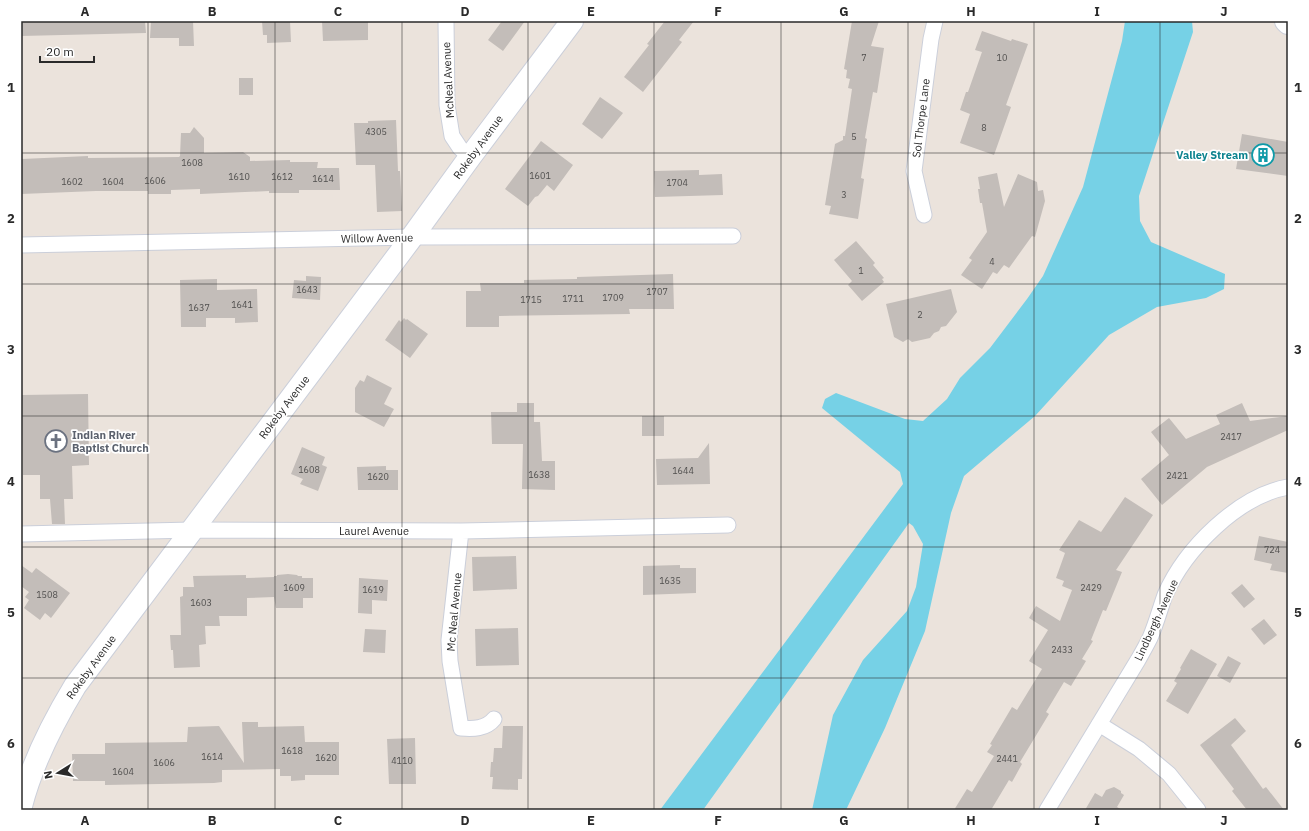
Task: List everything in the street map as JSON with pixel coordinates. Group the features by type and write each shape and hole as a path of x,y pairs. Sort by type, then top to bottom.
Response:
{"street":[{"name":"McNeal Avenue","path":"446,21 447,104 452,136 460,148 470,157"},
{"name":"Rokeby Avenue","path":"21,806 35,761 60,710 75,686 572,21"},
{"name":"Sol Thorpe Lane","path":"924,215 914,171 931,40 935,21"},
{"name":"Willow Avenue","path":"21,245 412,237 733,236"},
{"name":"Lindbergh Avenue","path":"1047,810 1138,660 1150,638 1166,594 1187,557 1213,528 1248,502 1276,489 1288,487"},
{"name":"Laurel Avenue","path":"21,534 192,530 462,531 728,525"},
{"name":"Mc Neal Avenue","path":"462,531 449,640 450,661 461,728 472,729 489,725 494,719"},
{"path":"1099,724 1139,748 1169,774 1198,810"}],"water":[{"path":"1125,21 1192,21 1193,32 1139,196 1140,221 1151,242 1225,274 1224,289 1206,298 1157,307 1109,335 1035,416 964,476 951,513 925,631 885,728 846,810 812,810 833,715 863,660 907,611 916,587 923,544 913,526 909,523 703,810 660,810 903,484 900,472 822,408 825,399 836,393 905,419 923,421 947,399 960,378 990,348 1043,276 1083,187 1122,41"}],"building":[{"path":"21,21 145,21 146,33 21,36"},
{"path":"151,21 193,21 194,46 179,46 179,38 150,38"},
{"path":"262,21 290,21 291,42 267,43 267,35 263,35"},
{"path":"322,21 368,21 368,40 323,41"},
{"path":"502,21 525,21 503,51 488,40"},
{"path":"665,21 694,21 679,40 682,42 643,92 624,77 649,45 647,44"},
{"path":"852,21 879,21 871,46 884,48 877,93 873,92 865,138 867,139 861,178 864,179 858,219 829,214 831,206 825,205 835,144 843,140 843,136 845,136 852,89 848,88 850,79 846,78 847,70 844,69"},
{"path":"982,31 1011,41 1012,39 1028,44 1006,105 1011,107 994,155 960,143 970,114 960,110 982,52 975,50"},
{"path":"239,78 253,78 253,95 239,95"},
{"path":"600,97 623,113 602,139 582,124"},
{"path":"396,120 398,171 400,171 402,211 377,212 375,165 356,165 354,123"},
{"path":"194,127 204,138 204,153 243,152 250,157 250,161 290,160 290,162 318,162 317,168 339,168 340,190 299,190 299,193 269,193 269,191 200,194 200,189 171,190 171,194 148,194 148,191 96,191 21,194 22,159 88,156 88,158 179,157 181,133 190,133"},
{"name":"Valley Stream","path":"1242,134 1288,142 1288,176 1236,169"},
{"path":"541,141 573,165 554,191 547,185 528,206 505,189"},
{"path":"699,170 699,175 722,174 723,195 655,197 654,171"},
{"path":"997,173 1004,207 1018,174 1037,182 1038,191 1043,190 1045,201 1035,237 1032,236 1009,268 1004,265 997,274 993,272 982,289 961,275 972,260 969,258 987,232 982,203 980,203 978,177"},
{"path":"856,241 875,263 873,265 884,278 882,279 884,282 862,301 848,285 852,281 834,260"},
{"path":"673,274 674,309 629,309 630,314 499,316 499,327 466,327 466,291 481,291 480,283 524,283 524,280"},
{"path":"306,276 321,277 320,300 292,298 294,280 306,281"},
{"path":"217,279 217,290 257,289 258,322 235,323 235,318 206,318 206,327 181,327 180,280"},
{"path":"951,289 957,312 946,326 941,327 939,331 934,333 930,338 912,342 908,339 903,342 894,337 886,304"},
{"path":"404,318 428,334 410,358 385,340 399,320 401,322"},
{"path":"367,375 392,388 384,404 394,409 384,427 355,412 355,388 360,380 364,382"},
{"name":"Indian River Baptist Church","path":"88,394 89,465 72,466 73,499 64,499 65,524 52,524 50,499 40,499 40,475 23,475 22,395"},
{"path":"517,403 534,403 534,422 540,422 542,461 555,461 555,490 522,489 523,444 492,444 491,412 517,412"},
{"path":"1242,403 1250,421 1288,416 1288,430 1207,467 1162,505 1141,479 1169,455 1151,432 1169,418 1186,439 1220,424 1216,415"},
{"path":"642,416 664,416 664,436 642,436"},
{"path":"709,443 710,484 657,485 656,459 698,458"},
{"path":"302,447 325,457 322,465 327,467 318,491 300,484 303,479 291,474"},
{"path":"386,466 386,470 398,470 398,490 358,490 357,467"},
{"path":"1125,497 1153,515 1116,570 1122,572 1106,611 1103,610 1091,640 1093,641 1082,659 1086,661 1071,686 1064,682 1046,712 1049,714 1020,762 1022,764 1012,782 1009,780 991,810 954,810 967,789 972,792 994,756 987,752 992,745 990,744 1012,707 1017,710 1042,669 1029,661 1048,630 1029,618 1036,606 1060,621 1072,590 1062,586 1064,581 1056,578 1065,553 1059,550 1079,520 1101,532"},
{"path":"1259,536 1288,542 1288,573 1270,570 1272,564 1254,560"},
{"path":"516,556 517,589 473,591 472,557"},
{"path":"21,565 32,573 36,568 70,593 51,618 45,613 40,620 24,608 29,600 25,597 29,592 21,586"},
{"path":"680,565 680,568 696,568 696,593 643,595 643,566"},
{"path":"288,574 302,576 302,578 313,578 313,598 303,598 303,608 276,608 274,597 247,598 247,616 219,616 220,626 205,626 206,644 199,645 200,667 174,668 170,635 181,635 180,597 183,596 183,587 194,587 193,576 246,575 246,578 274,577 277,575"},
{"path":"359,578 388,580 387,601 372,600 372,614 358,613"},
{"path":"1242,584 1255,599 1244,608 1231,593"},
{"path":"1264,619 1277,635 1264,645 1251,629"},
{"path":"518,628 519,665 476,666 475,629"},
{"path":"365,629 386,630 385,653 363,652"},
{"path":"1191,649 1217,664 1188,714 1166,701 1177,683 1174,681"},
{"path":"1228,656 1241,663 1230,683 1217,676"},
{"path":"1235,718 1246,731 1231,745 1263,789 1266,787 1284,810 1247,810 1232,791 1234,789 1200,745"},
{"path":"242,722 258,722 258,727 304,726 305,742 339,742 339,775 305,775 305,780 291,781 291,776 280,776 280,769 222,770 222,782 214,783 105,785 105,781 73,781 72,754 105,754 105,743 187,742 188,727 219,726 244,763"},
{"path":"503,726 523,726 522,779 518,779 518,790 492,789 493,777 490,777 491,762 493,762 494,748 502,748"},
{"path":"415,738 416,784 389,784 387,739"},
{"path":"1114,787 1121,791 1124,795 1117,807 1122,810 1085,810 1095,793 1102,797 1106,790"}],"place":[{"name":"Valley Stream","path":"1263,155"},
{"name":"Indian River Baptist Church","path":"56,441"}]}
